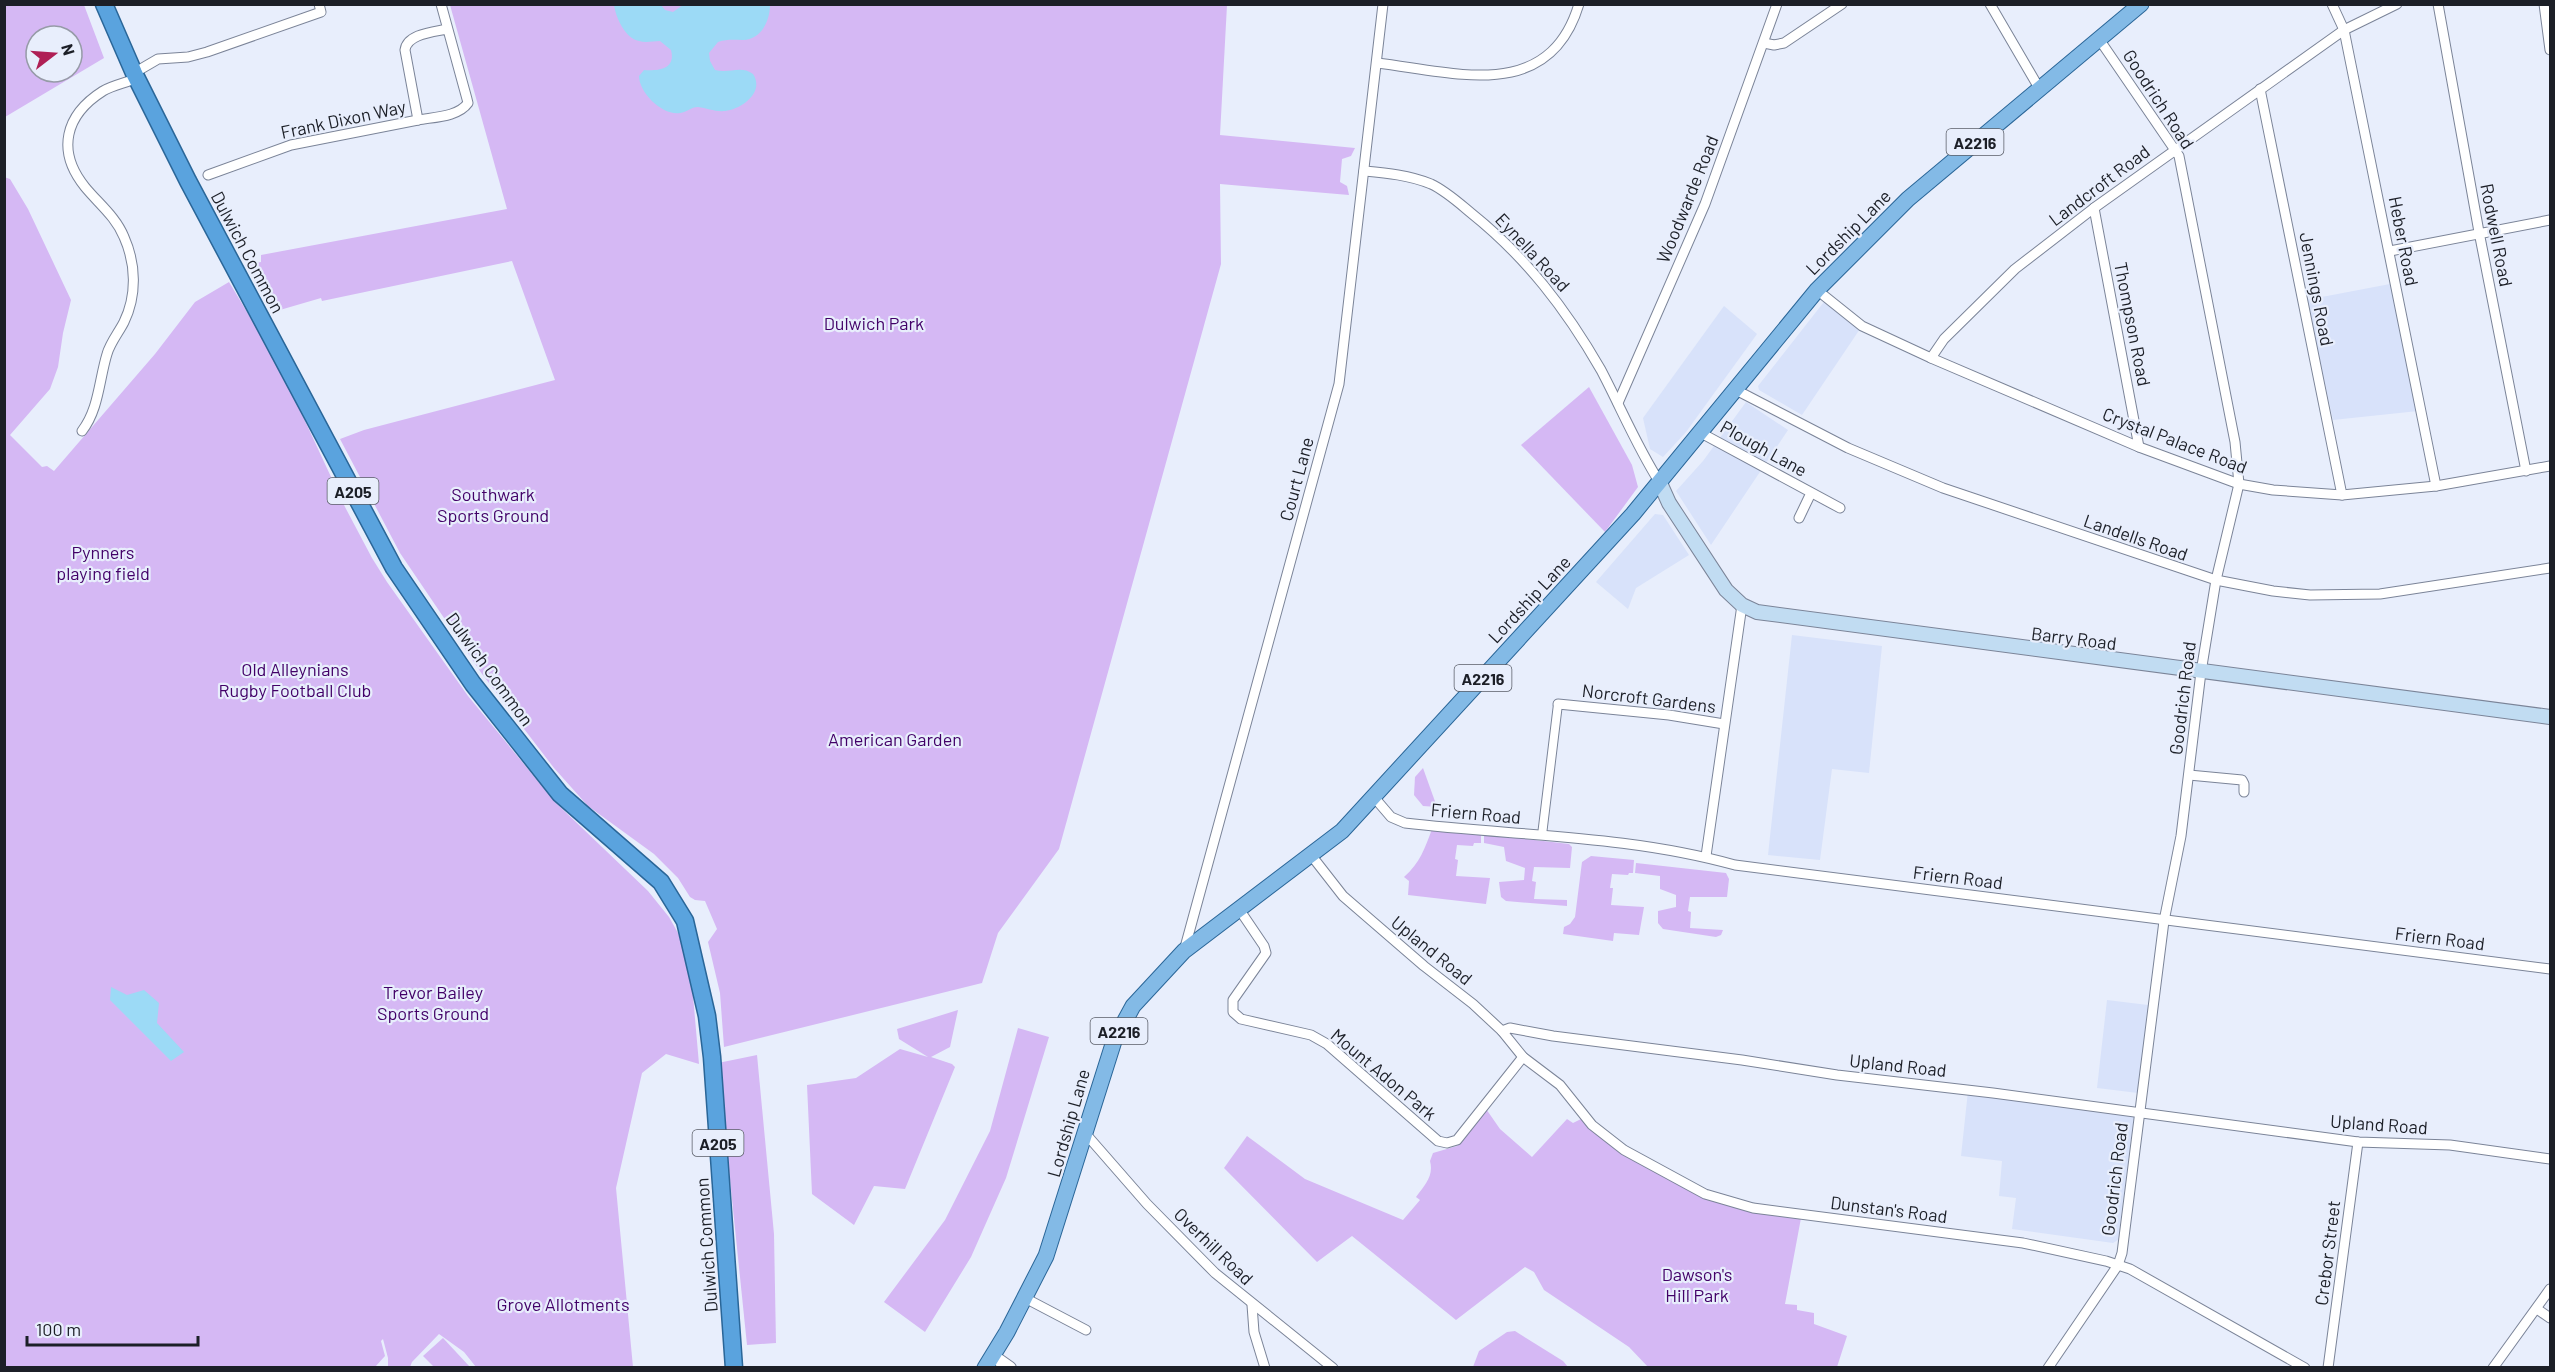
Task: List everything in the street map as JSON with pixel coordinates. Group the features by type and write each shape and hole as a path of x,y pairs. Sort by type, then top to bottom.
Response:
{"highway":[{"name":"Dulwich Common","path":"104,4 136,75 206,216 394,568 473,684 560,794 661,882 685,921 705,1006 712,1057 734,1368"}],"main road":[{"name":"Lordship Lane","path":"989,1362 1046,1256 1116,1036 1133,1006 1184,951 1342,831 1660,483 1817,290 1920,188 2141,4"},
{"name":"Barry Road","path":"1660,483 1669,503 1720,581 1742,605 1756,612 1815,622 2550,717"}],"street":[{"path":"82,431 92,418 107,352 128,313 133,285 133,264 118,225 72,170 68,154 69,133 75,117 84,105 105,90 136,75 158,59 207,52 321,12 319,4"},
{"name":"Frank Dixon Way","path":"208,175 291,145 461,110 468,103 441,4"},
{"name":"Court Lane","path":"1184,951 1339,384 1383,4"},
{"path":"1377,63 1478,75 1500,75 1521,70 1538,63 1554,51 1567,34 1579,4"},
{"name":"Woodwarde Road","path":"1618,403 1705,204 1777,4"},
{"path":"1764,43 1779,45 1789,40 1842,4"},
{"path":"1990,4 2039,88"},
{"name":"Heber Road","path":"2332,4 2344,30 2436,486"},
{"name":"Landcroft Road","path":"1931,358 1944,339 2015,269 2094,208 2344,30 2397,4"},
{"name":"Rodwell Road","path":"2438,4 2479,232 2526,471"},
{"path":"2544,4 2550,51"},
{"name":"Frank Dixon Way","path":"418,120 405,50 406,44 411,39 447,28"},
{"name":"Goodrich Road","path":"2048,1368 2118,1265 2164,921 2181,836 2201,672 2216,580 2239,484 2233,430 2179,156 2099,39"},
{"name":"Jennings Road","path":"2260,89 2342,495"},
{"name":"Eynella Road","path":"1364,171 1398,175 1437,188 1505,242 1537,275 1561,305 1618,403 1645,460 1660,483"},
{"name":"Thompson Road","path":"2094,208 2139,447"},
{"path":"2390,251 2550,220"},
{"name":"Crystal Palace Road","path":"1817,290 1862,326 1931,358 2139,447 2239,484 2273,490 2342,495 2436,486 2550,466"},
{"name":"Landells Road","path":"1736,390 1830,440 1942,488 2216,580 2273,591 2310,595 2380,594 2550,568"},
{"name":"Plough Lane","path":"1701,433 1840,508"},
{"name":"Plough Lane","path":"1799,518 1811,493"},
{"path":"1706,856 1742,605"},
{"name":"Norcroft Gardens","path":"1542,836 1558,704 1669,715 1724,724"},
{"path":"2189,775 2242,780 2244,792"},
{"name":"Friern Road","path":"1373,796 1390,817 1405,822 1616,842 1706,856 1734,865 2164,921 2228,926 2550,969"},
{"name":"Upland Road","path":"1311,855 1343,896 1424,966 1473,1004 1502,1031 1510,1028 1553,1036 1742,1060 1837,1075 2139,1112 2358,1142 2450,1145 2550,1159"},
{"name":"Mount Adon Park","path":"1239,909 1264,946 1266,953 1233,1000 1233,1012 1241,1019 1311,1035 1327,1044 1438,1141 1447,1143 1457,1140 1523,1057"},
{"name":"Dunstan's Road","path":"1502,1031 1523,1057 1560,1085 1592,1125 1624,1150 1705,1194 1753,1208 2023,1243 2118,1265 2130,1269 2305,1368"},
{"name":"Overhill Road","path":"1085,1133 1147,1204 1215,1273 1333,1368"},
{"name":"Crebor Street","path":"2328,1368 2358,1142"},
{"path":"2493,1368 2550,1289"},
{"path":"1025,1298 1086,1330"},
{"path":"1252,1305 1254,1332 1265,1368"},
{"path":"2537,1309 2550,1318"},
{"path":"989,1362 1010,1368"}],"shaded area":[{"path":"2390,284 2418,411 2333,420 2306,300"},
{"path":"1827,298 1862,326 1802,415 1759,390 1758,386"},
{"path":"1724,306 1757,334 1686,432 1663,457 1650,449 1643,418"},
{"path":"1746,402 1788,430 1711,545 1676,491 1703,461"},
{"path":"1655,514 1663,515 1689,555 1636,588 1628,609 1596,582"},
{"path":"1792,635 1882,646 1869,773 1832,769 1820,860 1768,855"},
{"path":"2107,1000 2148,1005 2138,1093 2097,1088"},
{"path":"1968,1091 2134,1116 2118,1240 2113,1243 2012,1229 2016,1198 1999,1196 2002,1161 1961,1156"}],"green space":[{"path":"4,5 84,5 104,58 84,70 84,24 24,24 24,84 60,84 5,117"},
{"name":"Dulwich Park","path":"450,5 1227,5 1220,135 1355,148 1351,156 1342,159 1340,182 1347,186 1349,195 1220,184 1221,264 1059,849 998,933 982,983 724,1047 720,993 708,942 717,929 705,901 690,897 678,878 654,854 588,806 554,768 482,674 400,553 340,439 364,430 555,380 512,261 322,301 321,298 273,312 269,304 272,297 259,276 252,275 245,265 261,262 261,255 507,209"},
{"path":"4,177 10,179 28,209 71,300 58,367 50,389 10,435 42,467 47,466 54,471 155,354 195,302 229,282 279,365 345,507 387,582 468,696 556,803 648,891 669,917 678,933 691,973 699,1064 666,1054 642,1073 616,1188 633,1367 476,1367 464,1352 439,1334 410,1367 388,1367 383,1339 381,1341 385,1356 375,1367 5,1367"},
{"path":"1589,387 1632,465 1638,487 1605,532 1521,445"},
{"path":"1423,768 1437,807 1423,806 1414,795 1415,777"},
{"path":"1432,829 1481,834 1481,843 1474,843 1473,846 1457,845 1456,876 1490,878 1486,904 1408,895 1409,881 1404,877 1418,861"},
{"path":"1484,834 1569,844 1572,847 1570,868 1534,867 1532,881 1536,882 1534,899 1567,900 1567,906 1506,901 1501,897 1499,882 1524,880 1525,868 1506,861 1504,847 1484,843"},
{"path":"1591,856 1634,860 1633,873 1612,874 1611,905 1644,907 1639,935 1614,933 1613,941 1563,934 1564,927 1570,924 1575,917 1582,862"},
{"path":"1636,863 1726,873 1729,879 1727,897 1690,897 1688,911 1691,912 1690,928 1723,930 1721,935 1716,937 1663,929 1658,923 1658,911 1676,907 1676,895 1660,889 1660,876 1635,873"},
{"path":"958,1010 950,1047 931,1057 955,1067 905,1189 874,1186 854,1225 812,1194 807,1085 856,1078 900,1049 928,1057 899,1039 897,1029"},
{"path":"1018,1028 1049,1037 1006,1178 971,1257 925,1332 884,1302 945,1220 990,1131"},
{"path":"757,1055 774,1234 776,1343 747,1345 718,1063"},
{"name":"Dawson's Hill Park","path":"1484,1106 1500,1129 1532,1157 1567,1119 1573,1123 1585,1117 1635,1151 1687,1180 1743,1203 1801,1218 1785,1304 1797,1305 1797,1310 1814,1313 1814,1324 1847,1336 1837,1367 1648,1367 1629,1347 1544,1290 1534,1272 1525,1267 1456,1320 1352,1236 1317,1262 1224,1168 1247,1136 1305,1179 1403,1220 1420,1200 1416,1197 1430,1176 1430,1161 1433,1153 1457,1146"},
{"path":"1515,1331 1563,1361 1568,1367 1473,1367 1479,1351 1507,1332"},
{"path":"443,1338 470,1367 434,1367 423,1356"}],"water":[{"path":"614,5 661,5 665,10 673,12 683,5 770,5 766,23 755,37 718,42 709,53 715,70 744,70 753,74 756,81 754,93 732,110 698,107 682,112 666,111 647,96 639,76 644,70 660,69 669,65 671,50 660,41 642,42 629,36 619,21"},
{"path":"111,987 127,995 144,990 159,1003 157,1023 184,1052 171,1061 110,1000"}],"park label":[{"name":"Southwark Sports Ground","path":"493,504"},
{"name":"Pynners playing field","path":"103,562"},
{"name":"Old Alleynians Rugby Football Club","path":"295,679"},
{"name":"American Garden","path":"895,739"},
{"name":"Trevor Bailey Sports Ground","path":"433,1002"},
{"name":"Grove Allotments","path":"563,1304"}]}
